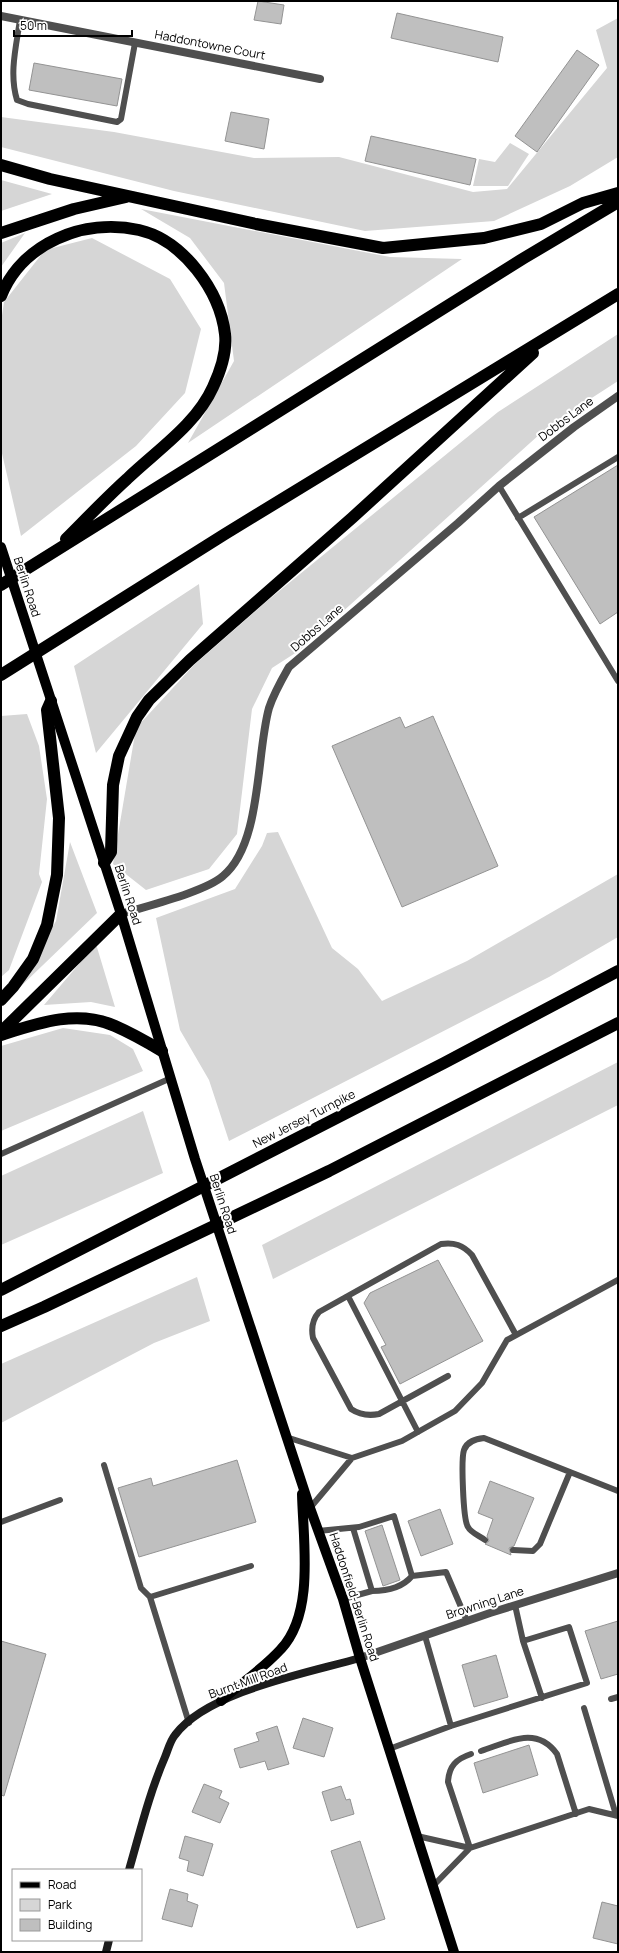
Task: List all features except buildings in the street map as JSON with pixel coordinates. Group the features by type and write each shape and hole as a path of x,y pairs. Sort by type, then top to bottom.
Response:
{"highway":[{"path":"1,166 256,224 383,248 484,238 541,224 583,203 618,193"},
{"path":"1,232 74,209 129,196"},
{"path":"1,585 524,258 618,202"},
{"path":"1,296 14,271 29,255 53,240 81,230 112,228 139,230 164,241 193,265 210,289 221,313 225,335 223,357 213,387 200,408 177,433 126,479 51,554"},
{"path":"1,675 225,534 555,334 618,294"},
{"path":"104,862 110,852 113,785 119,756 137,716 149,700 190,660 352,518 555,334"},
{"path":"1,1000 13,987 33,959 47,925 57,875 59,818 47,710 51,701"},
{"path":"1,1032 121,914"},
{"name":"New Jersey Turnpike","path":"1,1290 444,1063 618,971"},
{"path":"1,1035 62,1018 80,1018 96,1020 115,1026 162,1051"},
{"path":"1,1326 321,1174 618,1023"}],"main road":[{"name":"Berlin Road","path":"1,547 121,914 195,1159 225,1252"},
{"name":"Haddonfield-Berlin Road","path":"225,1252 310,1508 343,1599 360,1658 454,1952"},
{"path":"220,1700 282,1649 299,1619 304,1590 302,1484"},
{"name":"Burnt Mill Road","path":"129,1869 154,1783 175,1735 199,1713 220,1700 259,1687 360,1658"},
{"path":"106,1952 109,1941"}],"street":[{"name":"Haddontowne Court","path":"1,16 320,79"},
{"name":"Dobbs Lane","path":"121,914 209,886 223,876 234,865 242,849 252,816 269,709 277,686 289,667 458,523 499,486 574,427 618,396"},
{"name":"Browning Lane","path":"360,1658 515,1605 618,1573"}],"lane":[{"path":"20,20 13,87 17,100 28,104 117,122 121,120 135,43"},
{"path":"518,518 618,457"},
{"path":"499,486 618,681"},
{"path":"1,1154 171,1078"},
{"path":"448,1376 381,1413 372,1415 361,1414 353,1410 313,1338 312,1326 318,1314 441,1244 450,1243 458,1244 472,1255 516,1335"},
{"path":"310,1508 352,1458 402,1441 455,1411 482,1383 507,1340 618,1280"},
{"path":"348,1296 418,1432"},
{"path":"286,1437 352,1458"},
{"path":"485,1540 468,1529 464,1514 463,1451 471,1441 484,1438 618,1491"},
{"path":"104,1465 141,1588 150,1597 189,1723"},
{"path":"513,1550 533,1551 540,1544 570,1472"},
{"path":"1,1522 60,1500"},
{"path":"318,1531 353,1528 394,1516 412,1576"},
{"path":"353,1528 372,1591"},
{"path":"150,1597 251,1566"},
{"path":"343,1599 372,1591 385,1591 406,1582 412,1576 446,1572 467,1621"},
{"path":"515,1605 524,1642 542,1698"},
{"path":"389,1749 451,1726 587,1683 569,1627 524,1642"},
{"path":"425,1636 451,1726"},
{"path":"611,1699 618,1697"},
{"path":"584,1708 617,1816"},
{"path":"482,1751 524,1737 534,1737 551,1746 557,1754 576,1814"},
{"path":"470,1848 448,1782 451,1768 455,1762 471,1754"},
{"path":"433,1886 470,1848 589,1809 617,1816"},
{"path":"417,1836 470,1848"}],"green space":[{"path":"618,18 618,157 570,186 494,221 365,231 174,191 1,147 1,117 114,132 254,158 339,157 473,192 507,189 607,68 596,30"},
{"path":"510,143 529,154 508,186 473,186 479,159 495,162"},
{"path":"1,180 52,194 1,211"},
{"path":"141,209 390,257 462,259 188,443 234,361 224,283 190,238"},
{"path":"25,233 1,267 1,243"},
{"path":"92,238 170,279 201,329 185,393 136,446 21,536 1,449 1,322 4,302 45,250"},
{"path":"618,334 618,381 550,425 300,650 272,668 252,709 237,834 209,869 146,890 113,864 136,728 194,665 267,601 498,412"},
{"path":"199,584 203,624 96,753 74,666"},
{"path":"27,714 39,746 47,799 39,874 42,882 9,970 1,977 1,716"},
{"path":"278,832 332,948 358,969 382,1001 467,961 618,874 618,937 549,977 229,1141 209,1080 180,1030 156,918 235,889 262,846 267,833"},
{"path":"70,842 97,913 16,991 56,921"},
{"path":"96,944 115,1007 91,1002 44,1005"},
{"path":"63,1028 110,1035 133,1049 143,1071 1,1131 1,1046"},
{"path":"618,1062 618,1105 273,1279 262,1245"},
{"path":"143,1111 163,1173 1,1245 1,1176"},
{"path":"197,1277 210,1321 154,1343 1,1423 1,1364"}]}
